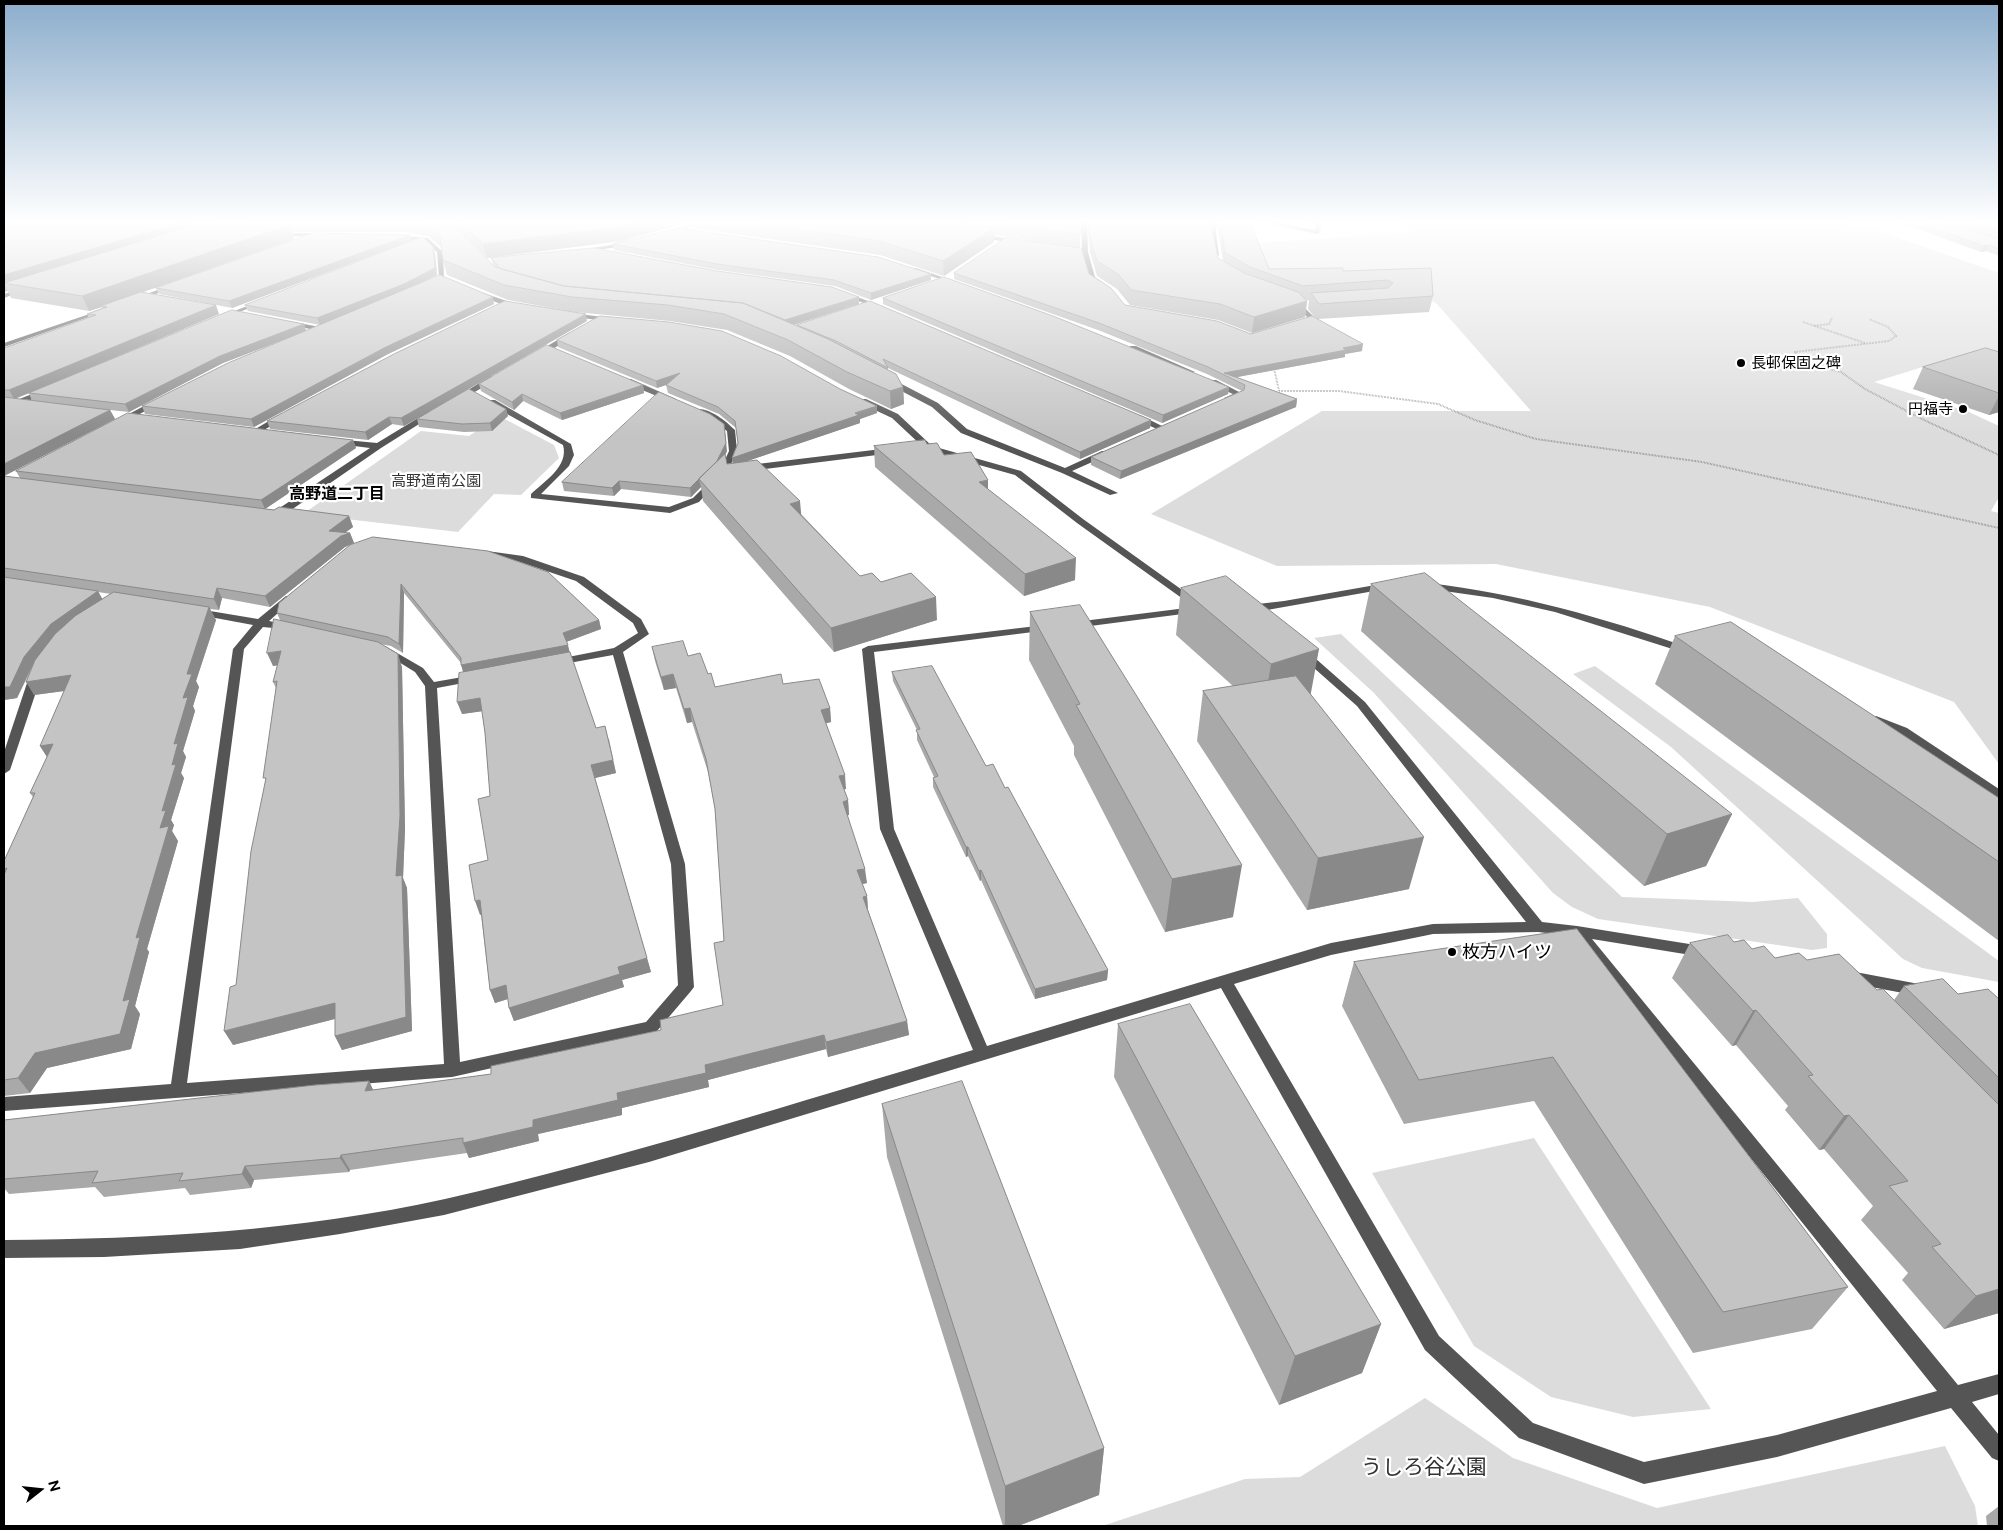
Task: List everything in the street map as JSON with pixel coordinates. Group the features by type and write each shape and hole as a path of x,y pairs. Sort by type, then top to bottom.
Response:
{"street":[{"path":"126,303 153,293"},
{"path":"480,293 505,304 522,307"},
{"path":"843,293 890,312"},
{"path":"145,296 164,300"},
{"path":"1280,298 1298,305 1313,319 1297,325"},
{"path":"214,320 269,299"},
{"path":"854,309 881,301"},
{"path":"496,308 505,304"},
{"path":"1298,305 1308,304"},
{"path":"4,345 107,309"},
{"path":"213,309 252,316"},
{"path":"558,313 620,320"},
{"path":"532,357 601,318"},
{"path":"281,322 320,329"},
{"path":"301,336 328,325"},
{"path":"1124,344 1167,361 1239,394 1222,402"},
{"path":"550,348 559,351"},
{"path":"446,406 506,371"},
{"path":"620,377 681,403"},
{"path":"884,378 936,405 964,431 1065,471 1113,493"},
{"path":"15,403 51,388"},
{"path":"471,390 567,444 570,455 565,466 534,496 670,510 696,500 733,470 900,450"},
{"path":"853,397 895,416 923,447 1018,473 1080,521 1205,609 868,649 887,829 983,1054"},
{"path":"109,426 166,398"},
{"path":"4,402 34,406"},
{"path":"689,407 716,418 731,430 733,470"},
{"path":"268,514 278,515 378,446 437,411"},
{"path":"256,431 290,413"},
{"path":"108,415 146,419"},
{"path":"1133,416 1160,428"},
{"path":"1152,431 1169,424"},
{"path":"246,430 275,433"},
{"path":"331,440 378,446"},
{"path":"1065,471 1117,447"},
{"path":"480,553 519,558 580,580 637,621 644,634 617,651 548,664"},
{"path":"1233,608 1252,608 1283,604 1352,589 1398,585"},
{"path":"1416,585 1470,590 1592,618 1695,653"},
{"path":"178,1090 239,649 261,622 298,592"},
{"path":"1252,608 1267,621"},
{"path":"185,610 261,622 300,631"},
{"path":"368,645 387,650 419,670 431,686 452,1070"},
{"path":"1296,646 1360,704 1538,927"},
{"path":"4,1104 452,1070 651,1027 686,987 678,864 617,651"},
{"path":"4,770 35,677 42,664"},
{"path":"431,686 490,675"},
{"path":"1867,717 1902,731 1999,795"},
{"path":"4,1249 104,1248 240,1240 340,1226 444,1207 649,1154 1331,949 1433,929 1538,927 1577,930 1720,954"},
{"path":"1577,930 1999,1450"},
{"path":"1838,974 1936,994"},
{"path":"1225,981 1432,1343 1526,1431 1644,1472 1776,1446 1999,1384"}],"path":[{"path":"1811,326 1829,324 1832,318"},
{"path":"1798,361 1795,352 1868,344 1889,340 1896,336 1888,327 1869,319"},
{"path":"1803,322 1868,344"},
{"path":"1756,366 1798,361 1841,372 1865,389 1924,420 1999,455"},
{"path":"1272,362 1279,391 1339,391 1438,404 1474,420 1536,439 1702,462 1999,528"}],"green space":[{"path":"1422,293 1999,293 1999,374 1952,358 1874,382 1969,412 1999,426 1999,497 1991,511 1999,513 1999,764 1954,702 1710,607 1496,564 1277,566 1151,514 1322,411 1531,411 1437,304"},
{"name":"高野道南公園","path":"499,416 554,445 559,458 521,495 494,494 458,532 303,514 421,431 469,436"},
{"path":"1341,634 1622,897 1753,902 1798,898 1827,934 1827,948 1812,950 1598,919 1572,907 1553,893 1374,693 1314,638"},
{"path":"1595,666 1999,961 1999,982 1922,968 1903,959 1671,747 1573,674"},
{"path":"1534,1138 1711,1409 1633,1417 1551,1397 1474,1346 1372,1173"},
{"name":"うしろ谷公園","path":"1425,1398 1513,1458 1657,1508 1945,1446 1975,1506 1978,1526 1102,1526 1245,1479 1300,1477"}],"building":[{"path":"66,293 90,293 82,296"},
{"path":"137,293 149,293 216,305 9,390 4,390 4,348 96,315 87,314 107,307 101,306"},
{"path":"186,293 250,293 229,301"},
{"path":"275,293 380,293 317,318 245,305"},
{"path":"396,293 484,293 493,297 386,347 251,419 142,406 228,363"},
{"path":"552,293 642,293 743,303 828,339 896,374 903,387 890,391 847,372 788,340 724,314 668,305 572,297"},
{"path":"642,293 849,293 859,297 785,320 743,303"},
{"path":"896,293 990,293 1053,316 1229,387 1163,415 883,298"},
{"path":"1013,293 1115,293 1125,305 1217,321 1251,334 1312,316 1363,344 1343,348 1346,350 1224,373 1297,399 1121,471 1091,457 1244,390 1245,385 1208,367 1099,323"},
{"path":"1153,293 1299,293 1307,301 1254,317 1220,304"},
{"path":"1311,293 1433,293 1433,296 1319,304"},
{"path":"505,301 586,314 401,418 389,417 365,432 267,421 394,354"},
{"path":"870,301 1151,420 1080,452 883,359 888,368 836,341 797,325"},
{"path":"232,310 304,324 220,356 125,404 29,393"},
{"path":"600,316 669,322 722,331 781,356 840,389 877,406 855,413 859,415 732,458 738,443 735,421 718,407 666,385 680,373 656,381 557,340"},
{"path":"547,345 643,385 560,413 522,394 512,402 479,384"},
{"path":"1986,348 1999,352 1999,393 1923,367"},
{"path":"469,389 506,409 490,423 462,424 417,419"},
{"path":"659,392 710,414 724,424 726,443 717,461 690,488 619,481 612,488 562,482"},
{"path":"4,397 110,410 4,464"},
{"path":"128,413 353,440 261,500 16,471"},
{"path":"925,440 927,444 937,443 944,455 971,452 988,480 979,482 1076,558 1025,574 874,446"},
{"path":"725,454 727,464 757,460 800,501 790,504 860,576 872,573 881,582 911,573 936,597 831,628 699,479"},
{"path":"4,476 274,510 279,507 349,516 329,531 350,533 341,536 265,596 217,588 214,599 4,568"},
{"path":"373,537 488,551 548,572 599,620 563,633 568,645 461,665 461,658 401,584 399,644 388,637 277,613 279,603 350,545"},
{"path":"1425,573 1732,814 1667,834 1371,584"},
{"path":"1226,576 1319,649 1271,664 1181,588"},
{"path":"4,577 98,591 51,624 24,657 10,687 4,687"},
{"path":"114,592 209,607 187,674 192,674 183,698 188,697 174,744 178,743 172,765 176,764 162,811 166,810 160,828 169,826 136,938 140,937 123,1001 130,999 120,1034 35,1053 18,1078 4,1080 4,875 7,868 4,869 4,861 35,793 30,793 53,744 40,746 71,675 26,682 35,660 55,634 75,616"},
{"path":"1080,605 1242,865 1172,879 1076,705 1080,704 1030,612"},
{"path":"274,619 378,642 398,654 400,816 396,876 402,875 406,1017 335,1036 335,1003 224,1031 230,987 236,985 251,851 266,778 263,778 277,681 273,682 281,651 267,653"},
{"path":"1731,622 1999,798 1999,862 1675,636"},
{"path":"683,641 688,656 700,653 708,674 711,673 715,687 781,674 783,684 819,679 830,708 821,710 845,775 839,776 848,800 843,802 865,869 857,870 867,896 863,897 907,1021 826,1042 824,1035 705,1065 706,1073 617,1093 618,1100 533,1120 533,1127 463,1143 463,1138 341,1155 340,1158 245,1166 242,1174 179,1181 183,1173 92,1183 98,1171 4,1179 4,1120 315,1085 369,1081 365,1091 491,1074 491,1066 661,1030 660,1020 723,1005 714,943 724,941 715,809 706,759 690,708 684,709 673,674 661,677 652,647"},
{"path":"570,652 596,728 605,726 613,760 591,765 647,958 618,967 620,974 509,1008 506,985 490,990 480,900 475,901 469,865 488,860 478,799 490,796 480,698 457,702 459,673"},
{"path":"932,666 986,766 993,764 1005,788 1008,787 1108,970 1035,989 981,870 979,871 968,847 966,847 933,778 938,776 916,730 920,729 892,672"},
{"path":"1296,676 1424,837 1318,858 1203,691"},
{"path":"1577,929 1848,1287 1723,1312 1553,1057 1419,1080 1354,962"},
{"path":"1728,935 1734,942 1744,940 1752,949 1764,946 1775,958 1799,953 1807,960 1839,954 1877,990 1883,989 1999,1105 1999,1289 1976,1296 1932,1247 1941,1244 1889,1186 1908,1181 1849,1115 1844,1116 1808,1076 1813,1075 1756,1010 1753,1011 1690,943"},
{"path":"1943,979 1958,994 1988,989 1999,999 1999,1078 1904,986"},
{"path":"1190,1004 1381,1324 1295,1356 1118,1024"},
{"path":"962,1081 1104,1448 1005,1486 882,1104"}],"place":[{"name":"長邨保固之碑","path":"1741,363"},
{"name":"円福寺","path":"1963,409"},
{"name":"枚方ハイツ","path":"1452,952"}],"district":[{"name":"高野道二丁目","path":"337,494"}]}
